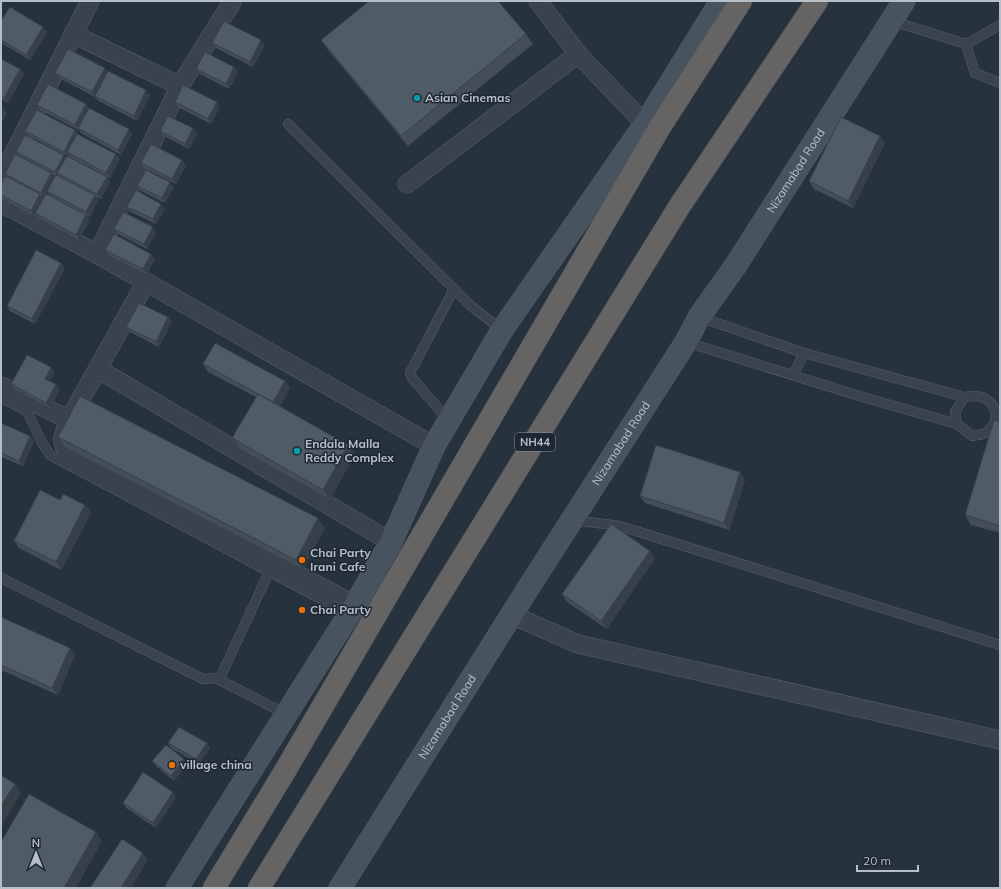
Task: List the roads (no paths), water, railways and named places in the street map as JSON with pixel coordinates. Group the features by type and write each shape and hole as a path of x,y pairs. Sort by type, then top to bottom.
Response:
{"highway":[{"path":"214,888 285,771 650,131 741,1"},
{"name":"NH44","path":"259,888 679,207 817,1"}],"main road":[{"path":"177,888 352,610 391,542 434,446 502,330 650,131 721,1"},
{"name":"Nizamabad Road","path":"340,888 686,342 699,317 736,265 904,1"}],"street":[{"path":"1,179 90,1"},
{"path":"538,1 578,54 650,131"},
{"path":"97,254 180,86 232,2"},
{"path":"73,34 180,86"},
{"path":"407,184 578,54"},
{"path":"1,204 97,254 434,446"},
{"path":"146,282 69,420 64,432 62,442 63,448 68,454 352,610"},
{"path":"98,369 391,542"},
{"path":"1,386 69,420"},
{"path":"512,615 578,644 1000,740"}],"lane":[{"path":"892,21 966,44 1000,25"},
{"path":"966,44 975,73 1000,83"},
{"path":"288,124 471,306 502,330"},
{"path":"449,421 413,379 410,373 454,289"},
{"path":"686,342 866,398 957,424 972,436 984,434 993,427 996,416 993,405 984,398 973,396 964,397 804,353 699,317"},
{"path":"793,375 804,353"},
{"path":"957,424 955,412 964,397"},
{"path":"1,398 27,411 42,443 50,455 269,572 352,610"},
{"path":"573,520 620,526 1000,645"},
{"path":"219,680 269,572"},
{"path":"1,578 203,679 216,678 286,714"}],"place":[{"name":"Asian Cinemas","path":"417,98"},
{"name":"Endala Malla Reddy Complex","path":"297,451"},
{"name":"Chai Party Irani Cafe","path":"302,560"},
{"name":"Chai Party","path":"302,610"},
{"name":"village china","path":"172,765"}]}
